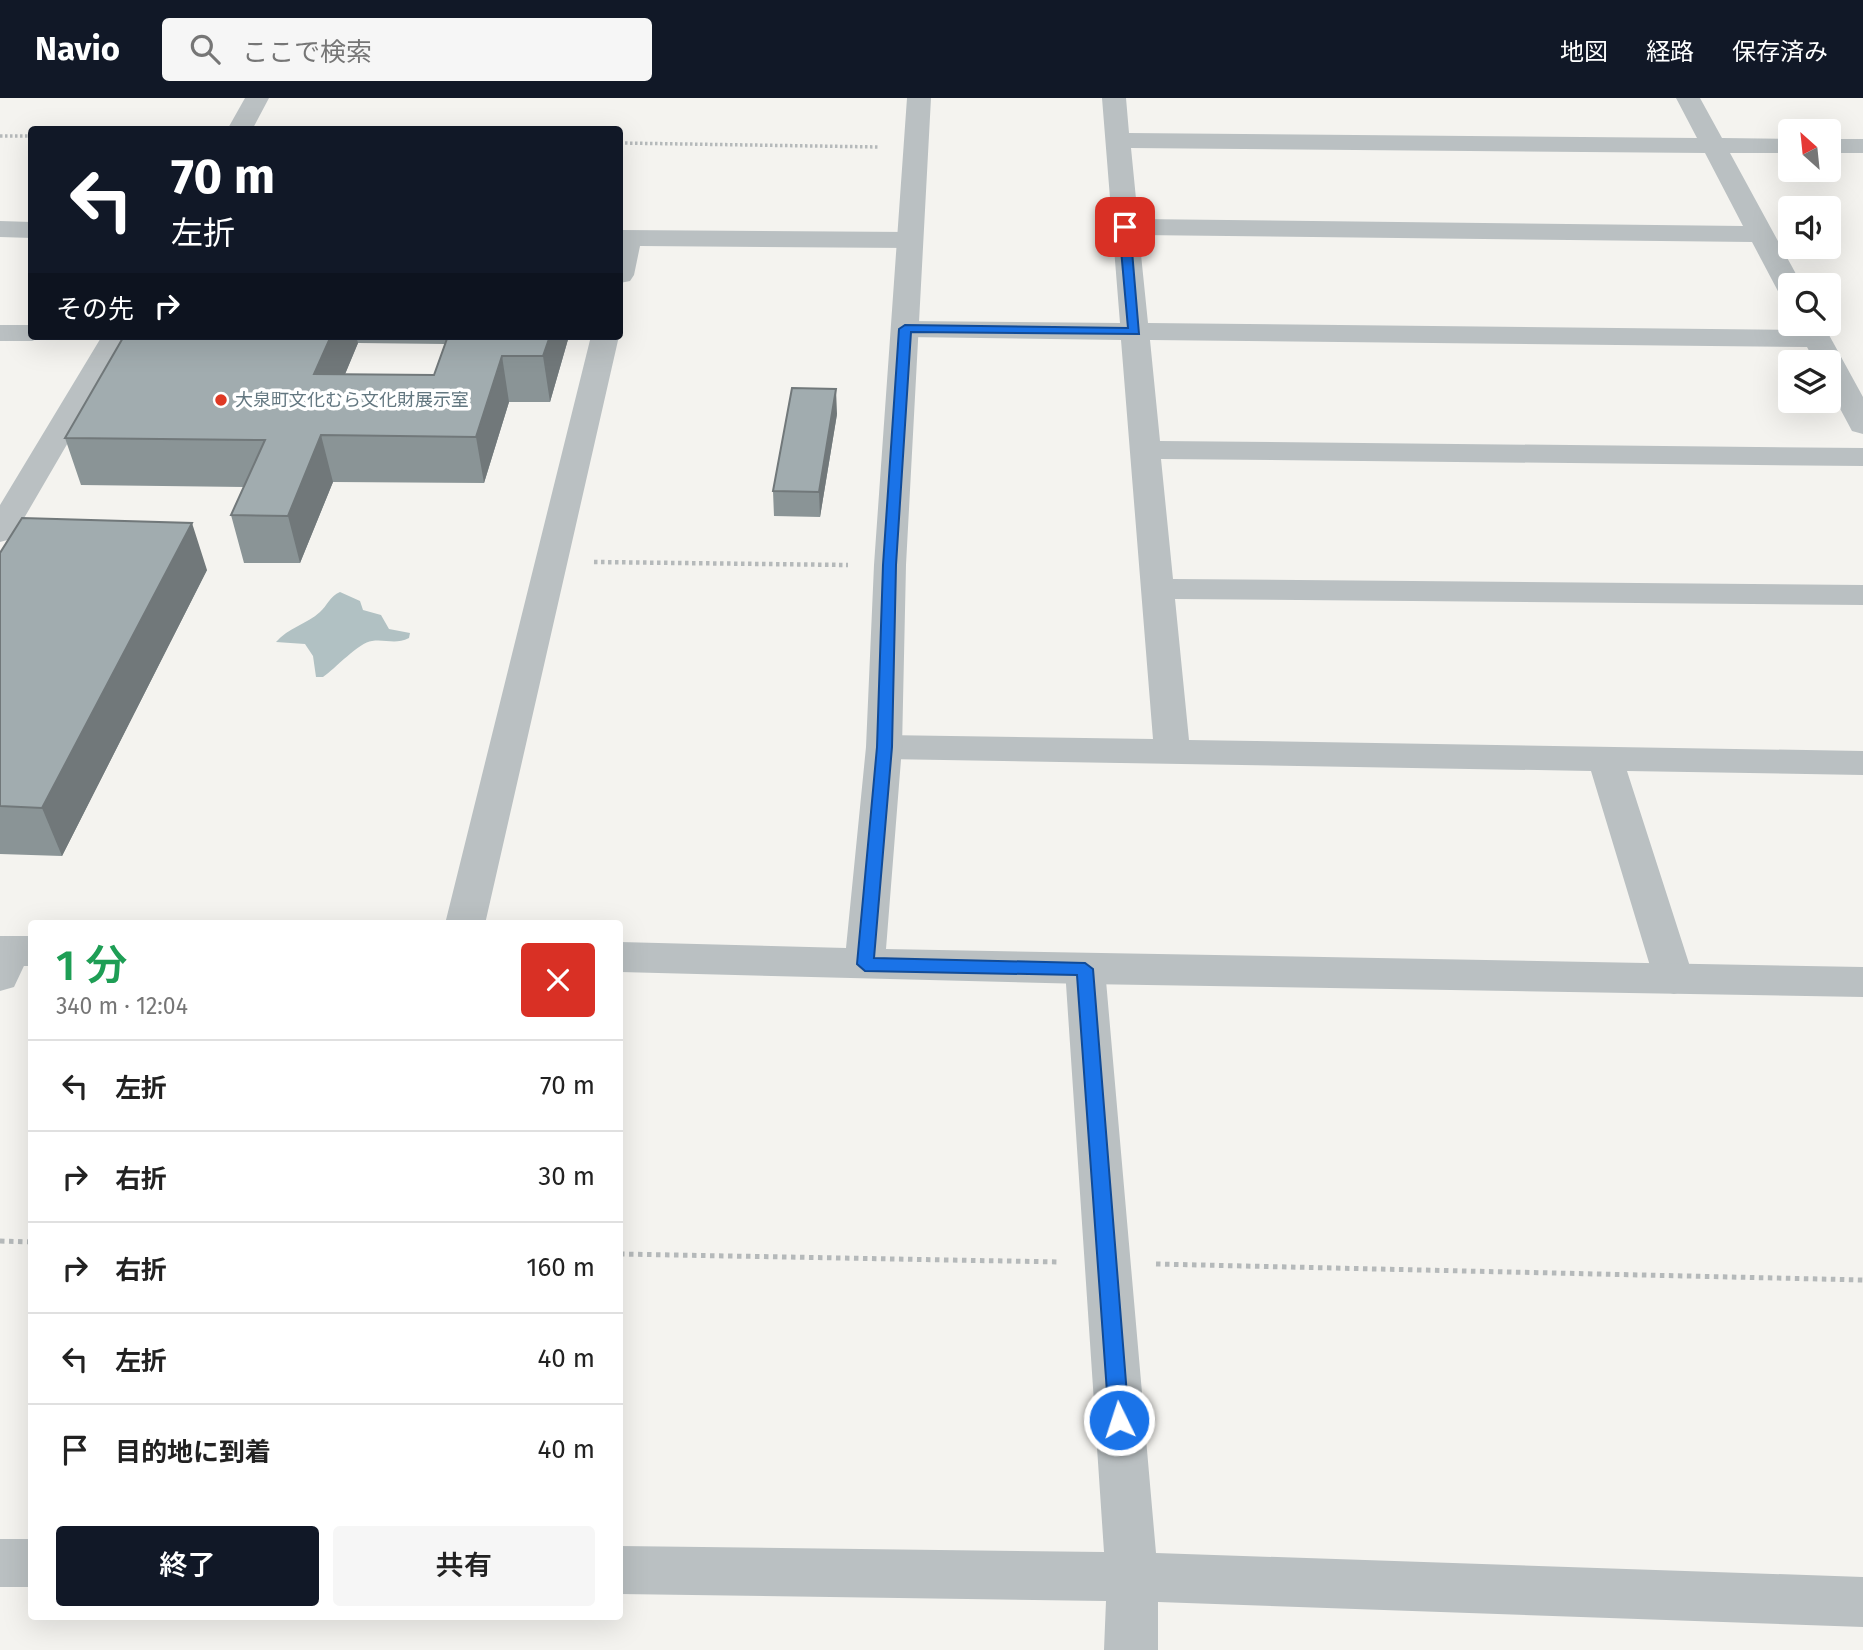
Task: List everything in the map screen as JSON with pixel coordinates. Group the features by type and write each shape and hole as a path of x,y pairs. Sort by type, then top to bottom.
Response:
{"street":[{"path":"241,126 257,98"},
{"path":"865,964 884,747 890,565 919,98"},
{"path":"1114,98 1172,751"},
{"path":"1688,98 1781,273"},
{"path":"1117,140 1778,146"},
{"path":"1841,146 1863,146"},
{"path":"1125,227 1760,234"},
{"path":"0,229 28,230"},
{"path":"624,238 910,240"},
{"path":"905,329 1135,332 1778,332"},
{"path":"0,333 28,333"},
{"path":"1815,336 1863,425"},
{"path":"3,523 114,340"},
{"path":"466,920 604,340"},
{"path":"1145,450 1863,457"},
{"path":"1157,589 1863,595"},
{"path":"884,747 1863,763"},
{"path":"1605,758 1674,979"},
{"path":"623,957 1085,969 1863,982"},
{"path":"1085,969 1132,1577 1130,1650"},
{"path":"0,1563 28,1563"},
{"path":"623,1570 1132,1577 1863,1602"}],"path":[{"path":"0,136 28,136"},
{"path":"623,144 916,147"},
{"path":"551,562 890,565"},
{"path":"0,1241 28,1242"},
{"path":"623,1254 1863,1280"}],"shaded area":[{"path":"340,592 360,601 363,610 381,615 389,629 410,633 409,638 367,643 323,677 316,677 313,656 305,644 276,642 315,616"}],"building":[{"path":"122,340 329,340 314,374 434,375 447,340 549,340 543,356 502,356 476,437 321,435 288,516 231,515 265,440 65,438"},
{"path":"792,388 836,389 819,492 773,491"},
{"path":"22,518 192,523 42,808 0,806 0,553"}],"place":[{"name":"大泉町文化むら文化財展示室","path":"221,400"}],"route":[{"path":"1119,1420 1085,969 865,964 884,747 890,565 905,329 1135,332 1125,227"}]}
